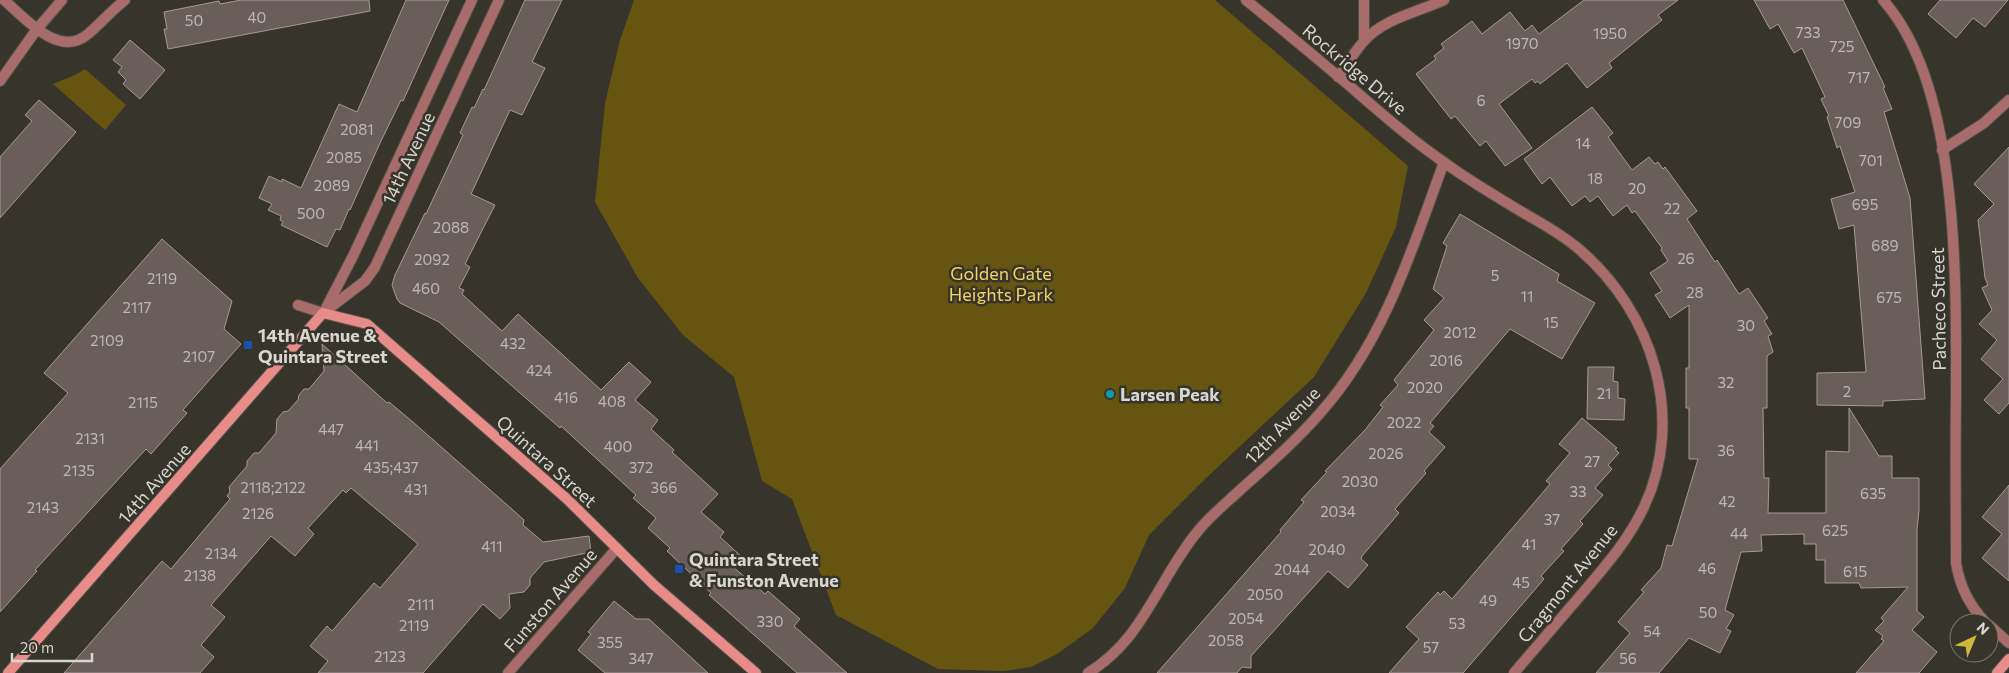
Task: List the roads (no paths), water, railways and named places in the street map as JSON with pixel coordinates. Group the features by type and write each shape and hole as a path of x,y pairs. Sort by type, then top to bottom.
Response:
{"street":[{"path":"4,0 37,29 58,40 68,42 77,41 87,35 125,0"},
{"path":"0,80 37,29 62,0"},
{"name":"14th Avenue","path":"324,313 353,256 472,0"},
{"name":"14th Avenue","path":"8,673 324,313 365,281 375,267 499,0"},
{"name":"Rockridge Drive","path":"1246,0 1444,162"},
{"path":"1364,0 1364,41"},
{"path":"1338,77 1364,41 1394,21 1444,0"},
{"name":"Pacheco Street","path":"1883,0 1901,25 1913,47 1931,96 1942,150 1955,276 1956,563 1959,580 1965,595 1977,613"},
{"path":"1942,150 1984,122 2009,100"},
{"name":"12th Avenue","path":"1088,673 1132,634 1198,530 1217,510 1299,436 1342,386 1381,324 1395,294 1444,162"},
{"name":"Cragmont Avenue","path":"1444,162 1579,248 1603,271 1625,300 1639,325 1658,374 1662,399 1658,464 1653,485 1643,509 1627,536 1604,568 1514,673"},
{"name":"Quintara Street","path":"298,305 367,324 567,499 654,585 756,673"},
{"name":"Funston Avenue","path":"508,673 617,548"},
{"name":"Pacheco Street","path":"1999,634 2009,643"},
{"path":"1997,673 2009,659"}],"place":[{"name":"14th Avenue & Quintara Street","path":"248,345"},
{"name":"Larsen Peak","path":"1110,394"},
{"name":"Quintara Street & Funston Avenue","path":"679,569"}],"park label":[{"name":"Golden Gate Heights Park","path":"1001,283"}]}
